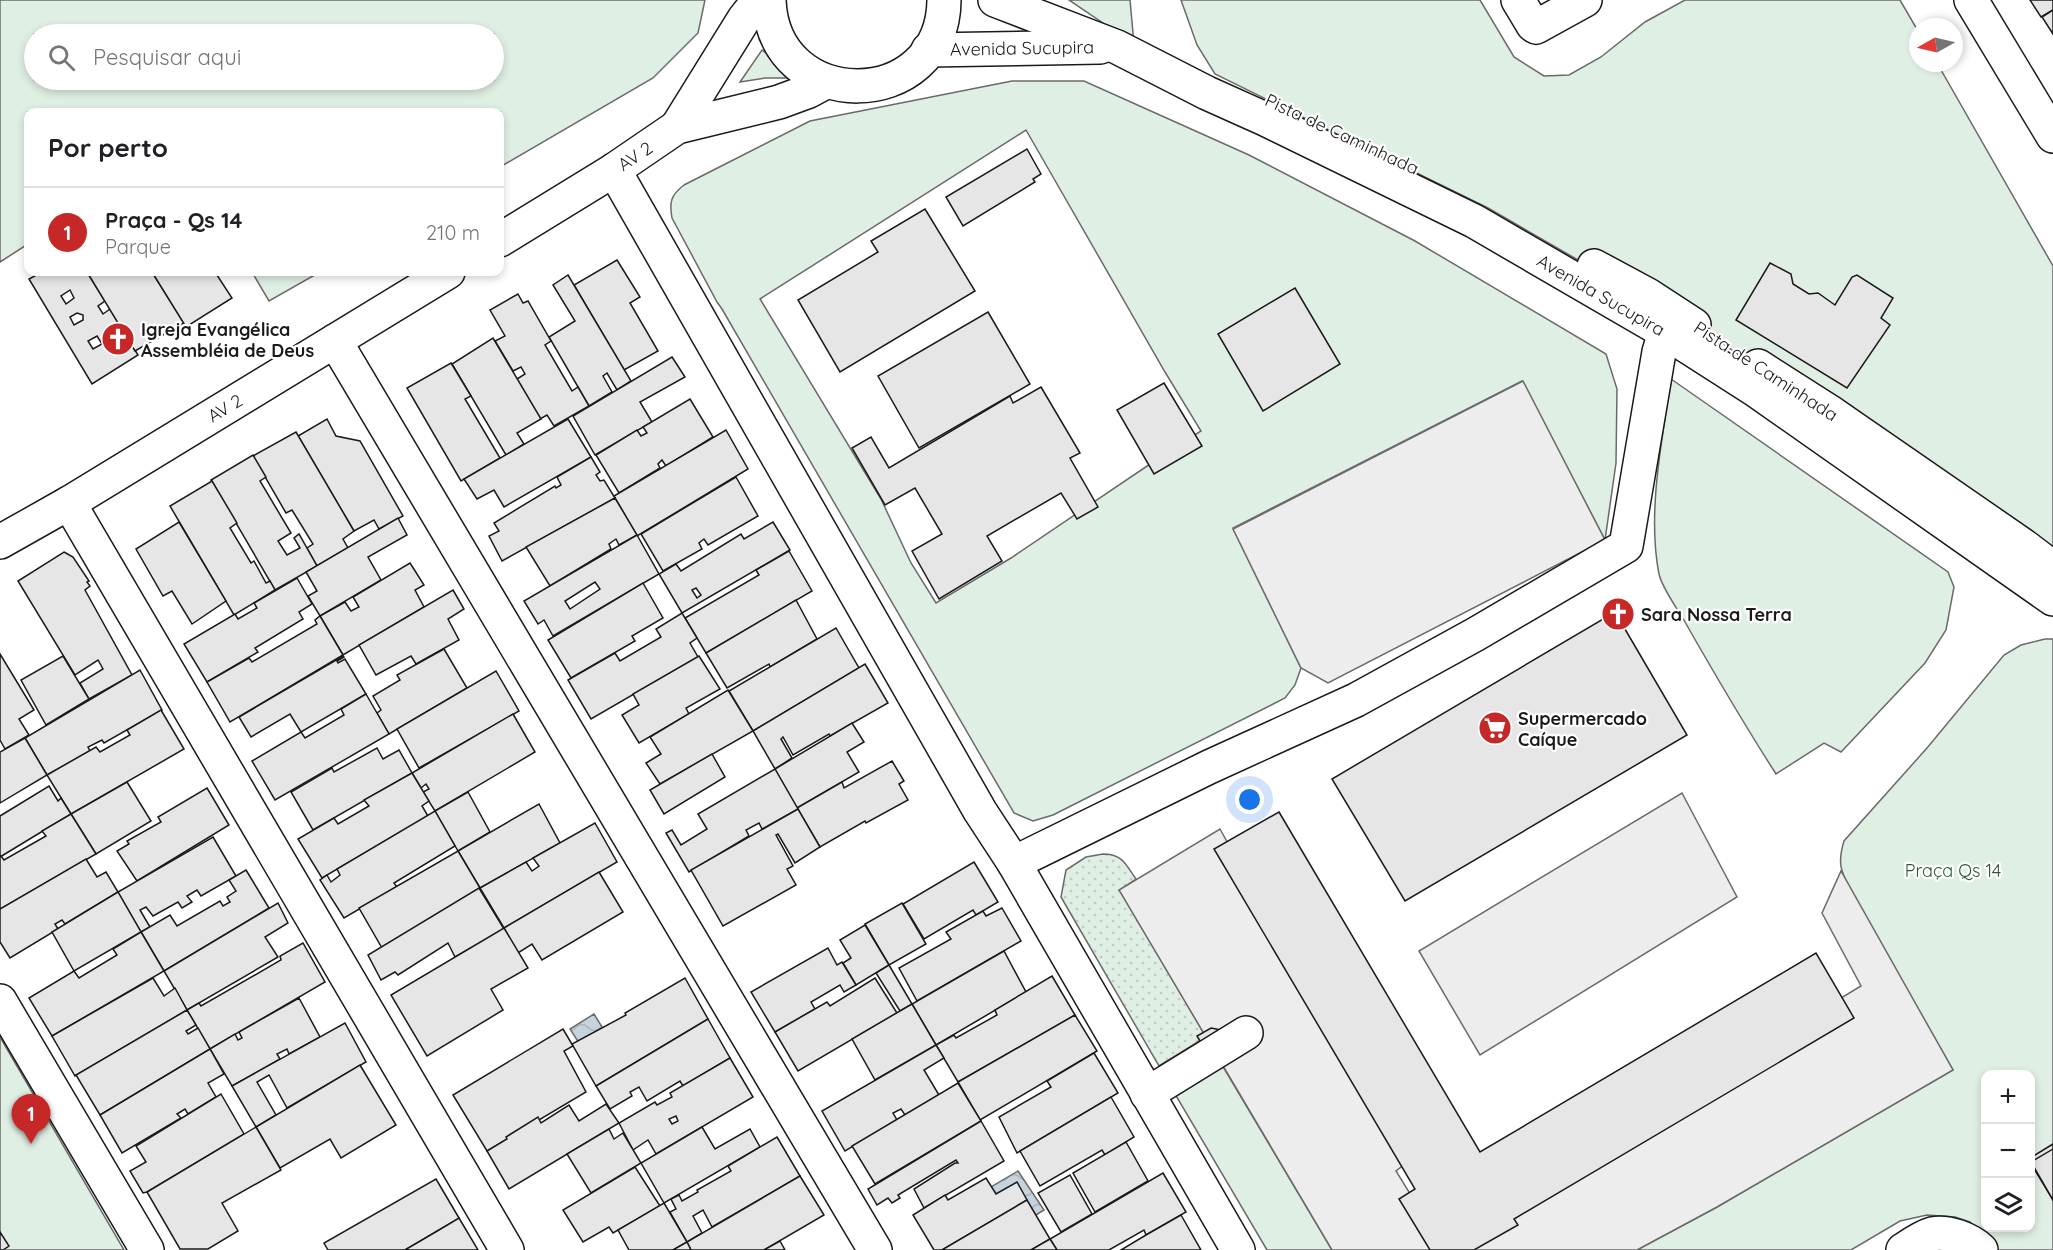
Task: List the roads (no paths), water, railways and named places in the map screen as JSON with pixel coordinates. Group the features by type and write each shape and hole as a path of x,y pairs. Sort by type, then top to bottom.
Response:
{"street":[{"name":"AV 2","path":"677,127 750,10 762,0"},
{"path":"769,0 774,29 794,60 808,72 824,81 843,86 863,87 882,84 900,76 916,64 928,50 939,28 944,0"},
{"name":"Avenida Sucupira","path":"995,0 1117,47 1207,93 1474,221 1665,332 1754,389 2053,600"},
{"path":"1518,0 1536,27 1585,0"},
{"path":"1971,0 2053,136"},
{"name":"Avenida Sucupira","path":"928,50 1117,47"},
{"name":"Pista de Caminhada","path":"1206,70 1418,170 1648,295 1833,414 2053,568"},
{"name":"AV 2","path":"504,238 614,170 677,127 779,102 809,91 824,81"},
{"path":"614,170 980,811 1014,863 1238,1250"},
{"name":"AV 2","path":"0,542 69,503 441,276"},
{"path":"1014,863 1209,767 1356,700 1476,634 1626,546 1659,352 1665,332"},
{"path":"335,341 875,1250"},
{"path":"69,503 507,1250"},
{"path":"0,1001 147,1250"},
{"path":"1147,1094 1246,1033"},
{"path":"1903,1250 1932,1234 1941,1234 1961,1238 1981,1250"}],"water":[{"path":"594,1014 615,1048 607,1087 570,1029"},
{"path":"1018,1171 1044,1210 988,1245 962,1204"}],"place":[{"name":"Igreja Evangélica Assembléia de Deus","path":"118,339"},
{"name":"Sara Nossa Terra","path":"1618,614"},
{"name":"Supermercado Caíque","path":"1495,728"},
{"name":"Praça - Qs 14","path":"31,1144"}],"park label":[{"name":"Praça Qs 14","path":"1953,870"}]}
